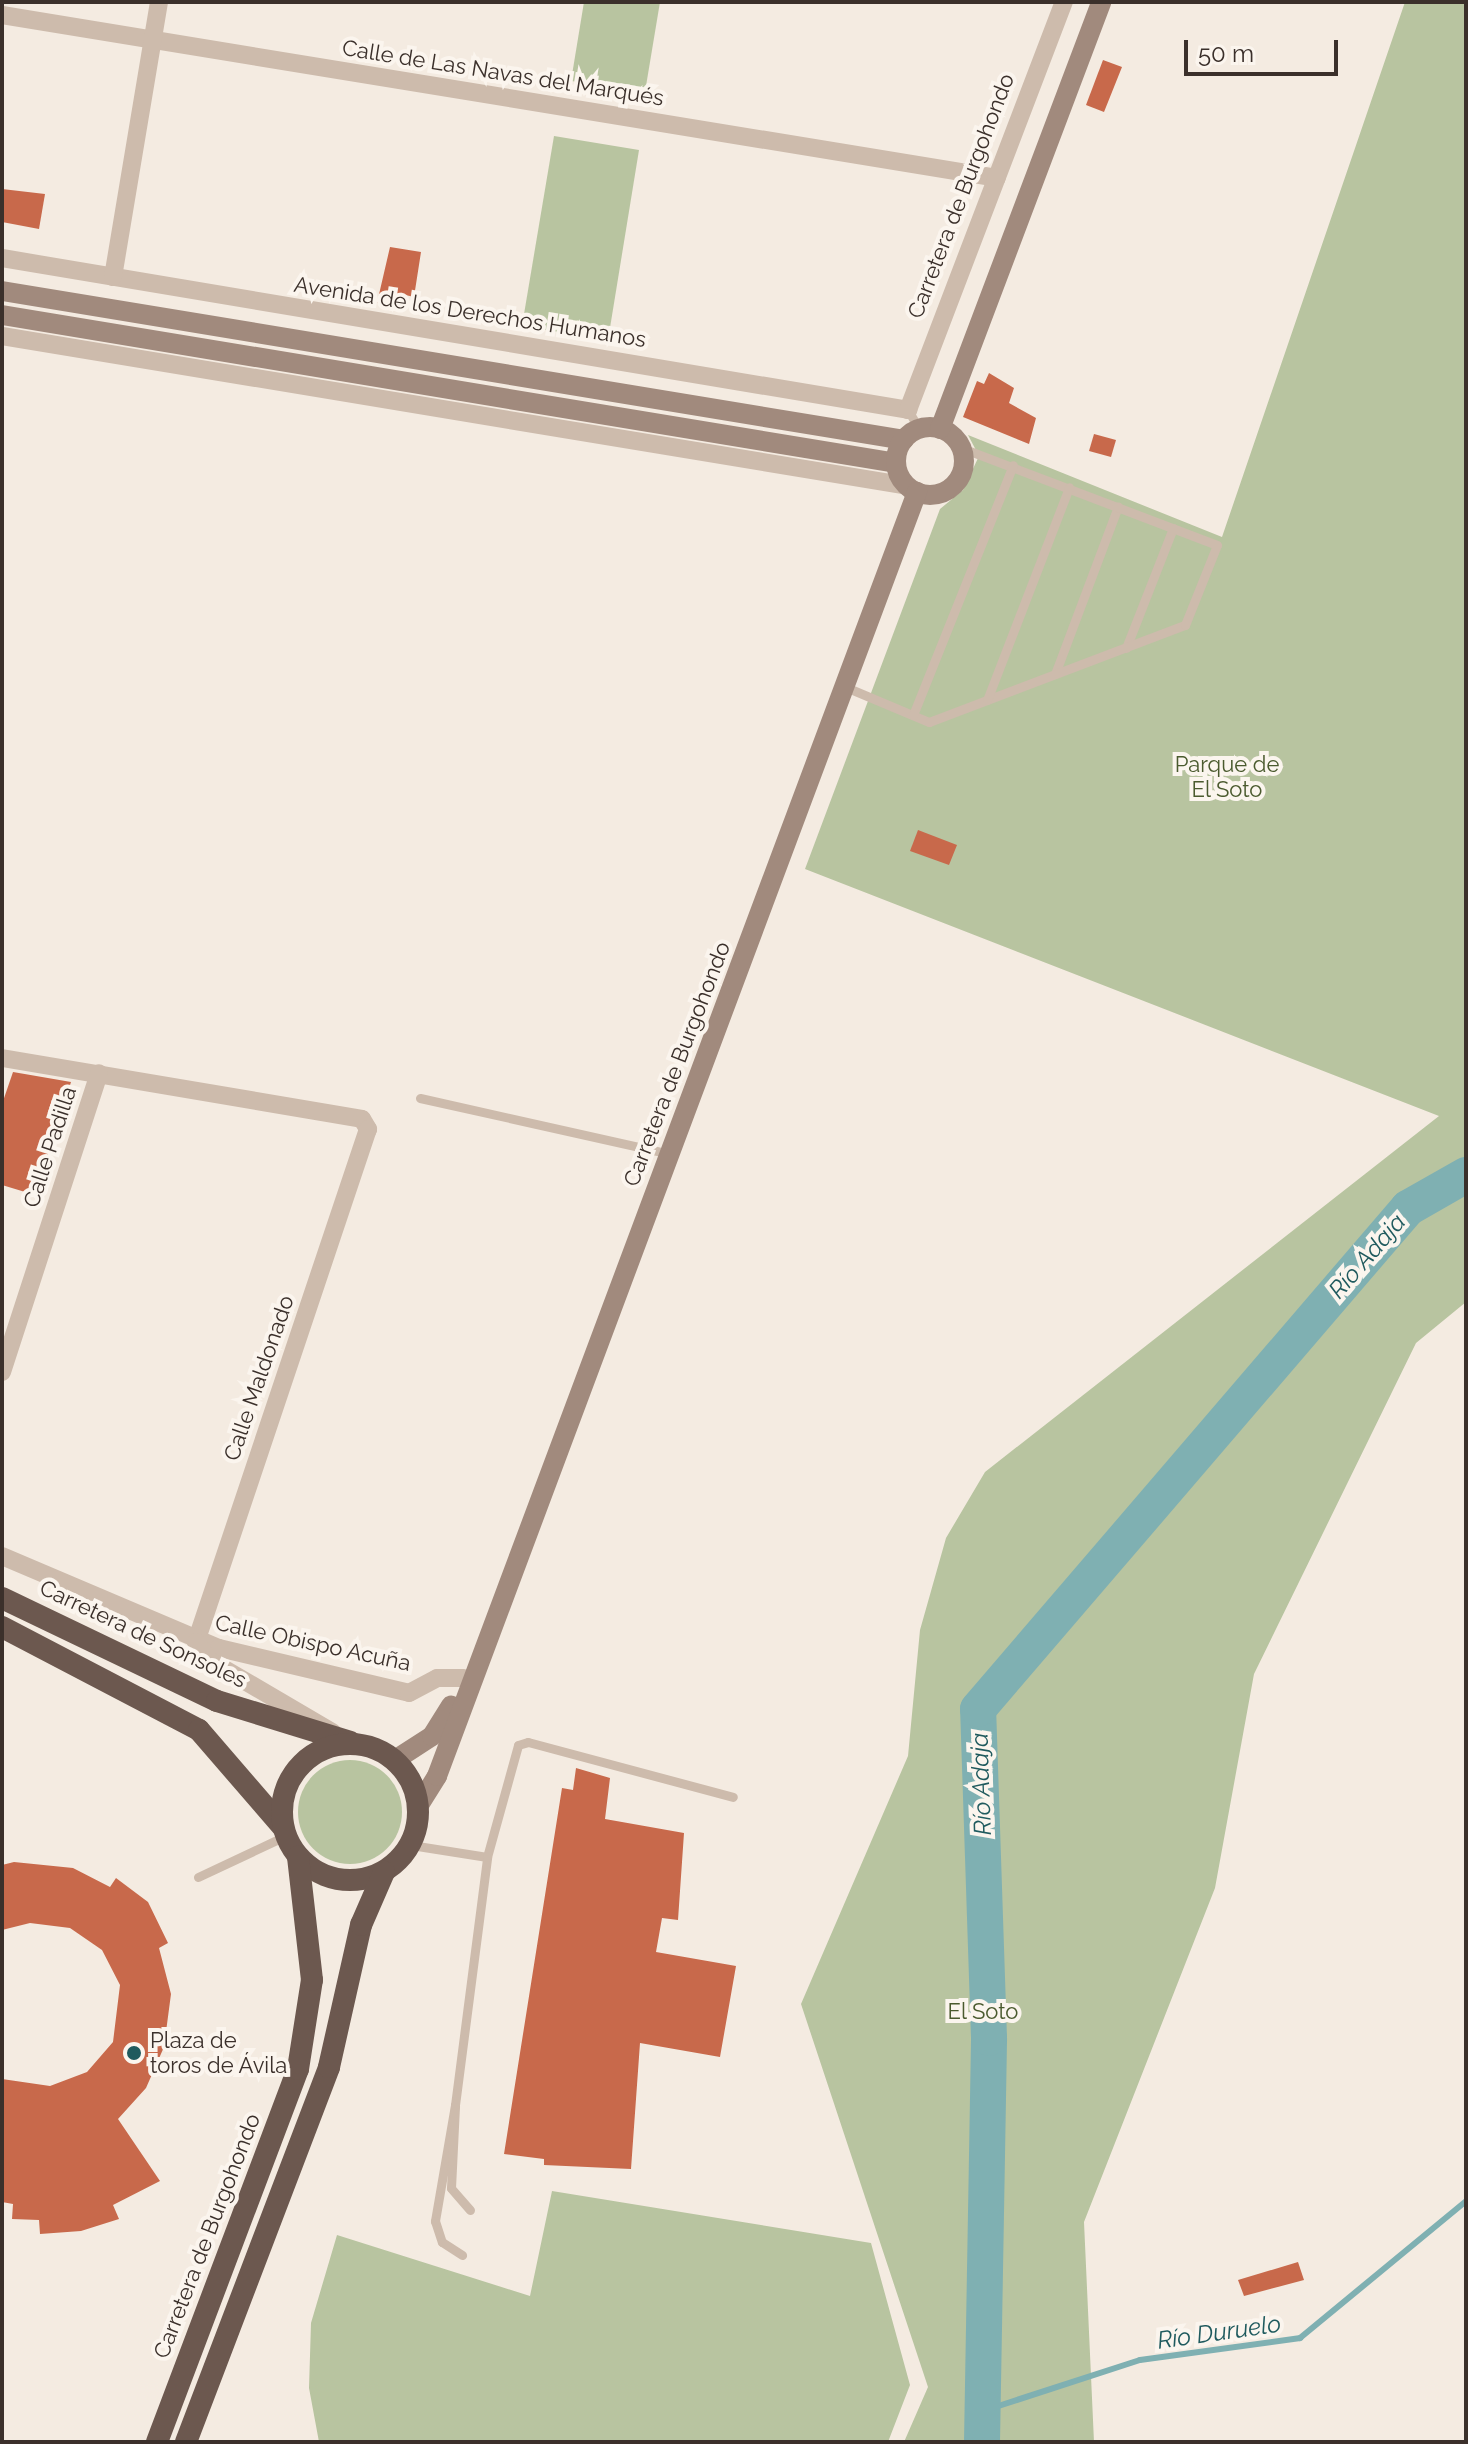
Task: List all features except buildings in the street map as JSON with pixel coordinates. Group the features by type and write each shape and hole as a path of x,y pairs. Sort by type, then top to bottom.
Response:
{"highway":[{"name":"Carretera de Sonsoles","path":"2,1598 217,1701 349,1742"},
{"path":"2,1627 199,1730 284,1831 298,1857 338,1880 384,1872"},
{"path":"188,2437 329,2067 361,1925 384,1872 411,1845 419,1805 395,1760 349,1742 320,1750 302,1763 282,1803 284,1831"},
{"name":"Carretera de Burgohondo","path":"157,2442 298,2069 312,1980 298,1857"}],"main road":[{"path":"940,429 1101,2"},
{"path":"2,291 912,434 940,429"},
{"path":"2,315 896,463 913,489 939,494 957,483 962,448 940,429"},
{"path":"896,463 912,434"},
{"name":"Carretera de Burgohondo","path":"419,1805 437,1776 478,1652 848,688 913,489"},
{"name":"Carretera de Burgohondo","path":"395,1760 432,1736 478,1652"}],"street":[{"path":"113,277 159,2"},
{"name":"Carretera de Burgohondo","path":"908,410 1064,2"},
{"name":"Calle de Las Navas del Marqués","path":"2,15 997,178"},
{"name":"Avenida de los Derechos Humanos","path":"2,258 908,410"},
{"path":"2,336 913,489"},
{"path":"2,1058 99,1073"},
{"name":"Calle Maldonado","path":"99,1073 362,1119 368,1129 196,1642"},
{"name":"Calle Padilla","path":"2,1372 99,1073"},
{"name":"Calle Obispo Acuña","path":"2,1556 196,1642 409,1693 437,1678 464,1678"},
{"name":"Calle Obispo Acuña","path":"196,1642 209,1660 349,1742"}],"lane":[{"path":"908,410 912,434"},
{"path":"848,688 929,722 1185,625 1217,545 962,448"},
{"path":"913,715 1013,465"},
{"path":"987,700 1069,487"},
{"path":"1055,674 1118,506"},
{"path":"1126,648 1173,528"},
{"path":"420,1098 671,1154"},
{"path":"462,2255 442,2242 435,2221 455,2105 487,1857 513,1753 528,1742 733,1797"},
{"path":"198,1877 284,1831"},
{"path":"411,1845 487,1857"},
{"path":"455,2105 451,2188 470,2210"}],"green space":[{"path":"584,2 660,2 645,92 571,81"},
{"path":"1405,2 1466,2 1466,1302 1416,1343 1254,1674 1215,1888 1084,2222 1094,2442 904,2442 928,2387 801,2004 908,1756 920,1630 946,1538 985,1472 1439,1116 805,869 940,509 963,490 979,456 968,435 1222,537"},
{"path":"554,136 639,150 608,340 522,326"},
{"path":"350,1760 370,1764 387,1775 398,1792 402,1812 398,1832 387,1849 370,1860 350,1864 330,1860 313,1849 302,1832 298,1812 302,1792 313,1775 330,1764"},
{"path":"552,2191 871,2243 910,2385 888,2442 319,2442 309,2388 311,2323 337,2235 530,2296"}],"waterway":[{"name":"Río Adaja","path":"982,2442 989,2038 978,1709 1408,1208 1466,1175"},
{"name":"Río Duruelo","path":"983,2411 1140,2360 1300,2338 1466,2201"}],"place":[{"name":"Plaza de toros de Ávila","path":"134,2053"}],"park label":[{"name":"Parque de El Soto","path":"1227,776"},
{"name":"El Soto","path":"983,2012"}]}
